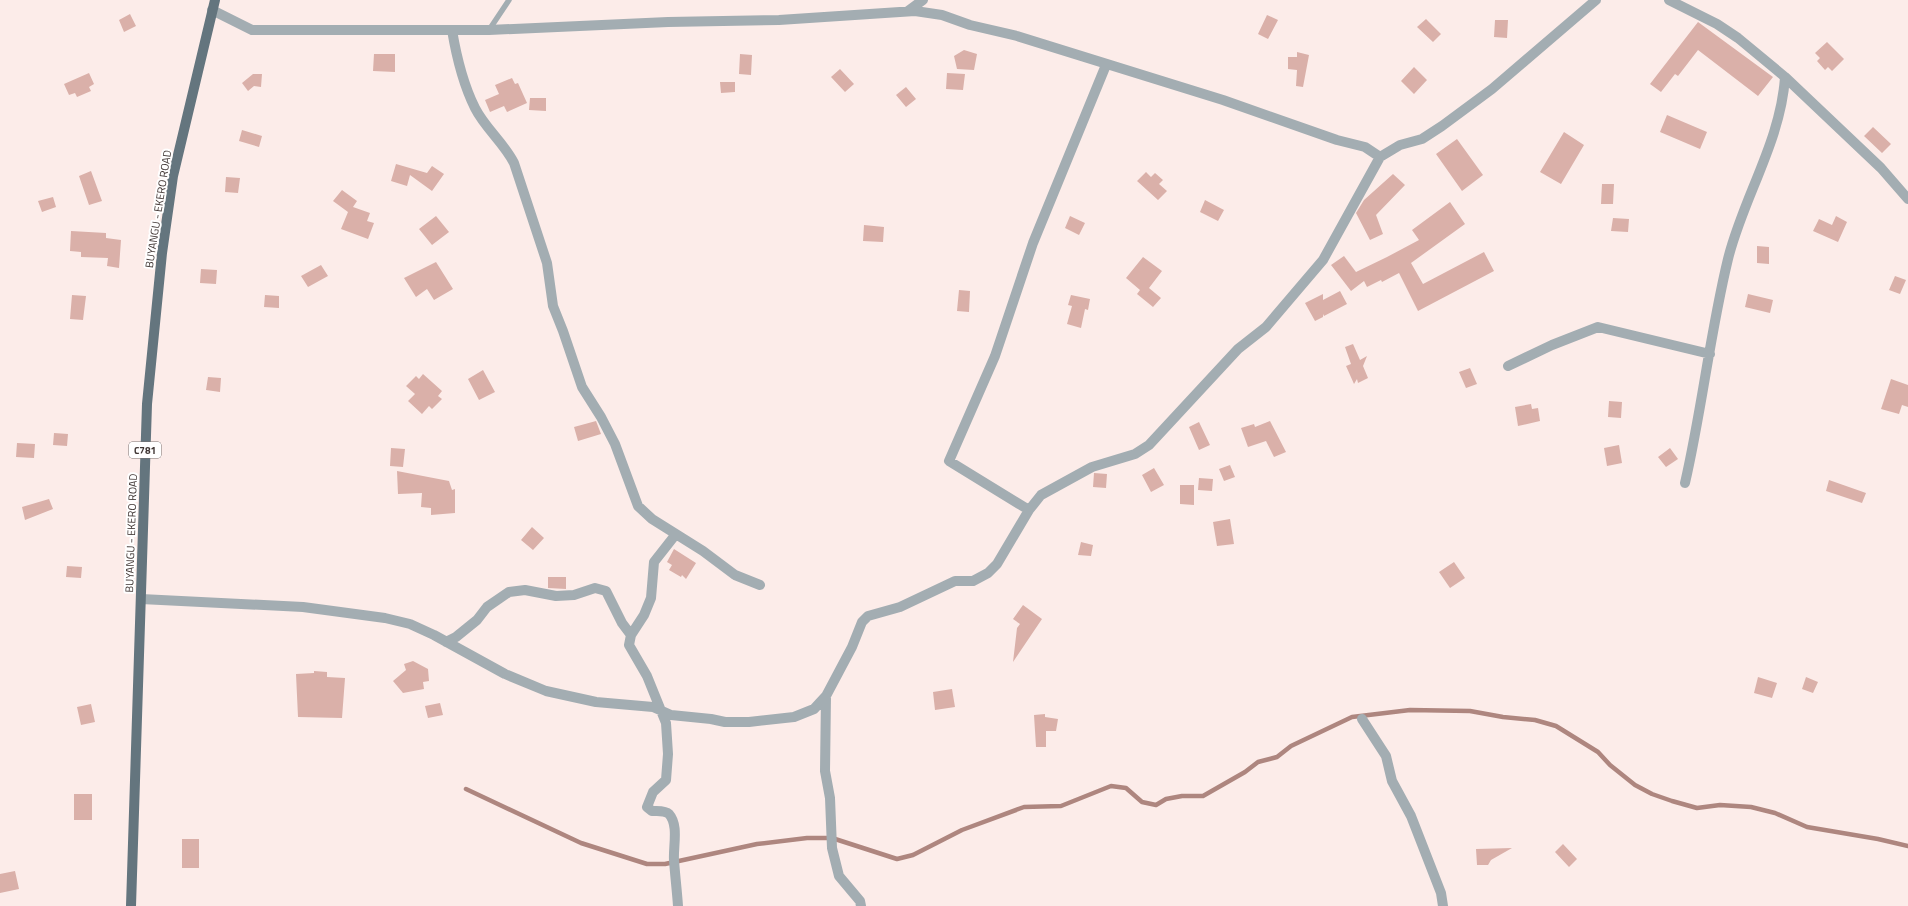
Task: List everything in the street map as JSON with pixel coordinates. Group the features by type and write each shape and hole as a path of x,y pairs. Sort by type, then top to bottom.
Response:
{"main road":[{"name":"BUYANGU - EKERO ROAD","path":"131,906 147,404 162,253 173,176 215,0"}],"street":[{"path":"908,11 923,0"},
{"path":"141,599 303,607 410,624 499,671 546,691 596,702 613,702 653,707 671,715 725,722 749,722 800,716 814,709 826,696 852,647 858,630 868,616 900,607 955,581 973,581 988,573 997,564 1029,510 1042,495 1092,467 1135,454 1149,445 1238,349 1266,326 1323,260 1380,157 1400,145 1422,139 1442,126 1492,89 1596,0"},
{"path":"1669,0 1717,24 1738,38 1785,77 1881,168 1908,199"},
{"path":"212,10 252,30 489,30 668,22 779,20 908,11 942,15 970,25 1016,36 1223,100 1337,140 1365,147 1380,157"},
{"path":"452,30 456,55 475,107 490,130 509,152 514,163 547,263 553,306 563,330 582,387 601,417 615,444 638,506 652,519 703,550 735,575 760,585"},
{"path":"1029,510 949,461 995,356 1033,244 1106,65"},
{"path":"1686,483 1728,259 1747,202 1778,121 1782,104 1785,77"},
{"path":"1508,366 1552,345 1598,327 1710,354"},
{"path":"676,534 654,562 651,598 644,615 631,634 630,645 632,652 640,662 662,711 668,738 668,768 666,780 653,792 647,807 652,811 665,812 670,815 673,821 675,844 673,858 678,906"},
{"path":"446,642 456,637 477,620 487,607 508,592 525,590 556,596 574,595 594,588 606,592 622,623 631,634"},
{"path":"826,696 825,772 830,798 832,848 839,876 860,901 861,906"},
{"path":"1362,719 1386,756 1392,781 1411,816 1441,893 1443,906"}],"lane":[{"path":"489,30 509,0"}],"building":[{"path":"130,14 136,26 124,32 119,20"},
{"path":"1267,15 1278,20 1268,39 1258,34"},
{"path":"1426,19 1441,34 1433,42 1417,27"},
{"path":"1495,20 1508,20 1507,38 1494,37"},
{"path":"1698,22 1773,77 1758,96 1698,50 1678,76 1675,74 1661,92 1650,84"},
{"path":"1827,42 1844,59 1832,71 1828,67 1825,70 1817,61 1820,58 1815,53"},
{"path":"964,50 977,54 974,70 957,69 954,56"},
{"path":"1297,52 1309,55 1303,87 1296,86 1297,70 1288,69 1288,57 1297,57"},
{"path":"374,54 395,54 395,72 373,71"},
{"path":"740,54 752,55 751,75 739,74"},
{"path":"1414,67 1427,80 1414,94 1401,81"},
{"path":"840,69 854,84 845,92 831,77"},
{"path":"89,73 94,84 89,87 91,91 77,97 75,93 69,95 64,84"},
{"path":"947,73 965,74 963,90 946,89"},
{"path":"253,74 262,74 261,87 254,86 248,91 242,83"},
{"path":"512,78 515,84 518,83 527,103 507,112 504,106 490,112 485,100 499,94 495,85"},
{"path":"720,82 735,82 735,92 721,93"},
{"path":"906,87 916,99 906,107 896,95"},
{"path":"530,98 546,98 546,111 529,110"},
{"path":"1667,115 1707,132 1700,149 1660,132"},
{"path":"1873,127 1891,144 1882,153 1864,136"},
{"path":"242,130 262,136 259,147 239,141"},
{"path":"1564,132 1584,145 1561,184 1540,172"},
{"path":"1457,139 1483,175 1462,191 1436,154"},
{"path":"396,164 427,173 432,166 444,174 432,191 410,175 407,186 391,181"},
{"path":"91,171 102,201 89,205 79,176"},
{"path":"1146,172 1151,177 1155,173 1163,180 1159,184 1167,191 1158,200 1137,181"},
{"path":"1393,174 1405,185 1376,215 1383,234 1370,240 1356,213 1364,200"},
{"path":"226,177 240,178 238,193 225,192"},
{"path":"1602,184 1614,184 1613,204 1601,204"},
{"path":"342,190 357,201 353,207 370,213 367,221 374,223 368,239 341,229 348,212 333,201"},
{"path":"53,197 56,207 42,212 38,201"},
{"path":"1205,200 1224,210 1218,221 1200,212"},
{"path":"1450,202 1465,224 1411,263 1423,284 1484,252 1494,271 1418,311 1399,273 1382,282 1381,280 1367,287 1364,281 1351,291 1331,265 1344,256 1356,272 1387,257 1419,240 1412,230"},
{"path":"436,216 449,232 432,245 419,229"},
{"path":"1070,216 1085,223 1079,235 1065,228"},
{"path":"1836,216 1847,222 1838,242 1813,231 1819,219 1832,225"},
{"path":"1613,218 1629,219 1628,232 1611,231"},
{"path":"864,225 884,227 883,242 863,241"},
{"path":"71,231 106,233 106,238 121,240 119,268 107,266 108,258 81,257 81,252 70,251"},
{"path":"1757,246 1769,247 1769,264 1757,263"},
{"path":"1143,257 1162,271 1149,288 1161,298 1153,307 1137,294 1140,290 1126,278"},
{"path":"436,262 453,289 434,300 427,289 416,297 404,278"},
{"path":"321,265 328,276 308,287 301,276"},
{"path":"201,269 217,270 216,284 200,283"},
{"path":"1895,276 1906,280 1900,294 1889,290"},
{"path":"959,290 970,291 969,312 957,311"},
{"path":"1340,291 1347,304 1324,316 1323,314 1323,317 1315,321 1305,303 1323,294 1323,300"},
{"path":"1748,294 1773,300 1770,313 1745,307"},
{"path":"72,295 86,296 83,320 70,319"},
{"path":"265,295 279,296 279,308 264,307"},
{"path":"1071,295 1090,299 1088,310 1085,309 1081,328 1067,324 1072,306 1068,305"},
{"path":"1353,344 1360,360 1367,356 1363,366 1368,378 1358,383 1357,379 1354,384 1346,366 1351,364 1345,347"},
{"path":"1470,368 1477,384 1466,388 1459,372"},
{"path":"483,370 495,392 479,400 468,379"},
{"path":"423,374 442,391 438,396 442,399 432,409 429,406 422,414 408,401 415,394 406,386 416,376 419,379"},
{"path":"208,377 221,378 220,392 206,390"},
{"path":"1891,379 1908,385 1908,407 1902,405 1899,414 1881,409"},
{"path":"1609,401 1622,402 1621,418 1608,417"},
{"path":"1531,404 1532,409 1538,408 1540,421 1518,426 1515,407"},
{"path":"596,421 601,434 578,441 574,427"},
{"path":"1270,421 1286,452 1274,457 1266,441 1248,447 1241,428 1254,424 1255,427"},
{"path":"1199,422 1210,445 1199,450 1189,427"},
{"path":"54,433 68,434 67,446 53,445"},
{"path":"17,443 35,444 34,458 16,457"},
{"path":"1619,445 1622,463 1607,466 1604,448"},
{"path":"391,448 405,449 403,467 390,466"},
{"path":"1670,448 1678,459 1666,467 1658,457"},
{"path":"1230,465 1235,477 1224,481 1219,469"},
{"path":"1154,468 1164,485 1151,492 1142,475"},
{"path":"397,471 449,481 452,490 455,489 455,513 431,515 431,508 421,507 422,493 398,494"},
{"path":"1094,473 1107,474 1106,488 1093,487"},
{"path":"1199,478 1213,479 1212,491 1198,490"},
{"path":"1829,480 1866,493 1862,503 1826,491"},
{"path":"1180,485 1194,485 1194,505 1180,504"},
{"path":"49,499 53,509 25,520 22,507"},
{"path":"1230,519 1234,544 1217,546 1213,522"},
{"path":"532,527 544,538 533,550 521,540"},
{"path":"1081,542 1093,545 1091,556 1078,555"},
{"path":"674,549 696,563 686,579 682,575 681,577 669,570 672,565 667,562"},
{"path":"1454,562 1465,578 1450,588 1439,572"},
{"path":"67,566 82,567 81,578 66,577"},
{"path":"548,577 566,577 566,589 548,588"},
{"path":"1023,605 1042,619 1013,662 1017,628 1020,624 1013,619"},
{"path":"413,661 428,669 429,681 423,682 424,689 403,693 393,681 406,670 404,664"},
{"path":"314,671 327,672 327,677 345,678 342,718 298,717 296,674 314,673"},
{"path":"1758,677 1777,683 1772,698 1754,693"},
{"path":"1806,677 1818,682 1813,693 1802,689"},
{"path":"952,689 955,707 935,710 933,692"},
{"path":"440,703 443,715 428,718 425,706"},
{"path":"91,704 95,722 81,725 77,707"},
{"path":"1045,714 1045,717 1058,719 1056,731 1046,731 1046,747 1036,747 1034,715"},
{"path":"74,794 92,794 92,820 74,820"},
{"path":"182,839 199,839 199,868 182,868"},
{"path":"1563,844 1577,859 1569,867 1555,852"},
{"path":"1512,848 1491,860 1488,865 1477,865 1476,849"},
{"path":"15,871 19,889 0,893 0,874"}],"waterway":[{"path":"466,789 581,843 647,864 665,864 757,844 807,838 832,838 897,859 913,855 962,830 1024,807 1061,806 1111,786 1126,788 1142,802 1156,805 1166,799 1182,796 1203,796 1245,772 1258,762 1277,757 1291,746 1352,717 1410,710 1470,711 1503,717 1535,720 1556,726 1598,752 1610,765 1635,785 1652,794 1672,801 1697,808 1720,805 1751,807 1775,813 1807,827 1878,839 1908,846"}]}
